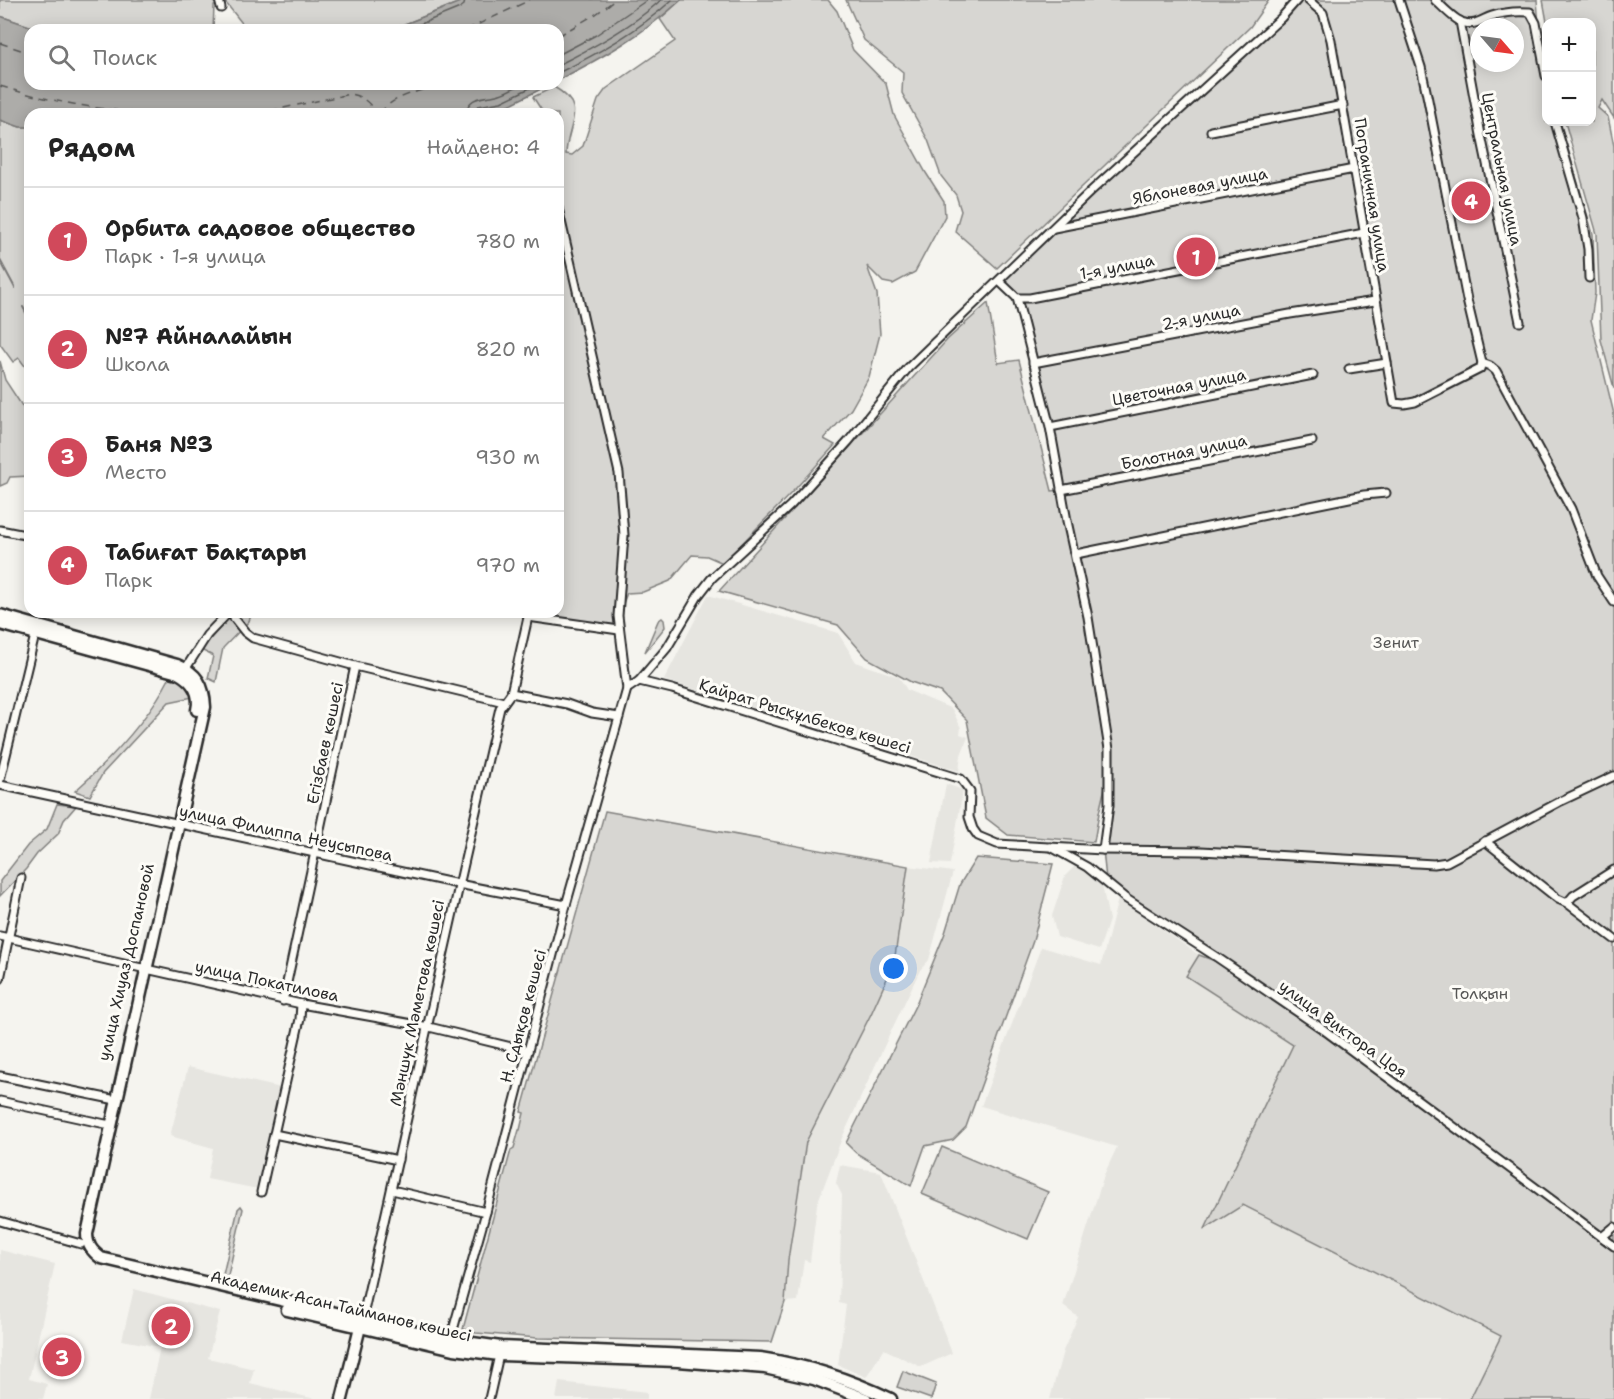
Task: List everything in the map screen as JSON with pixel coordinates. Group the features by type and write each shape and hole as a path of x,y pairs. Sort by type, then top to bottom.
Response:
{"main road":[{"path":"0,615 37,629 186,668"},
{"path":"0,624 37,629"},
{"name":"улица Хиуаз Доспановой","path":"37,629 67,641 166,669 186,677 195,686 199,702 176,823"},
{"name":"улица Хиуаз Доспановой","path":"84,1244 81,1228 108,1125 176,823 205,706 200,680 186,668"},
{"name":"Академик Асан Тайманов көшесі","path":"84,1244 100,1258 361,1324 500,1355 683,1353 776,1360 832,1375 891,1399"},
{"name":"Мәншүк Мәметова көшесі","path":"342,1399 361,1324"},
{"name":"Академик Асан Тайманов көшесі","path":"452,1345 765,1368 814,1379 866,1399"}],"street":[{"path":"564,234 619,473 624,535 618,616 627,689 639,681 667,648 698,596 712,578 791,505 848,442 908,368 1052,229 1281,18 1297,0"},
{"name":"Пограничная улица","path":"1308,0 1323,13 1331,40 1394,403 1404,405 1415,402 1480,369 1482,363"},
{"path":"1399,0 1421,68 1482,363 1496,371 1571,509 1597,576 1614,602"},
{"path":"1435,0 1466,24 1477,23 1491,16 1517,10 1530,12 1536,23 1545,72"},
{"name":"Центральная улица","path":"1460,21 1480,135 1520,322"},
{"path":"1210,131 1343,105"},
{"path":"1556,126 1583,218 1588,249 1589,278"},
{"name":"Яблоневая улица","path":"1052,229 1354,169"},
{"name":"1-я улица","path":"1017,298 1030,298 1364,233"},
{"path":"999,281 1017,298 1050,427 1061,490 1076,554 1109,749 1109,805 1103,850"},
{"name":"2-я улица","path":"1033,363 1290,314 1375,301"},
{"path":"1349,369 1387,363"},
{"name":"Цветочная улица","path":"1050,427 1313,375"},
{"name":"Болотная улица","path":"1061,490 1312,441"},
{"path":"1076,554 1364,495 1386,493"},
{"path":"0,531 24,535"},
{"path":"186,668 207,635 223,618"},
{"path":"234,618 253,638 504,702"},
{"name":"Мәншүк Мәметова көшесі","path":"361,1324 429,1027 458,884 500,708 511,693 528,618"},
{"name":"Мәншүк Мәметова көшесі","path":"535,618 619,630"},
{"path":"0,780 37,629"},
{"name":"Егізбаев көшесі","path":"283,1000 356,666"},
{"name":"Қайрат Рысқұлбеков көшесі","path":"639,681 672,689 962,778 970,791 969,818 978,836 997,844 1049,846"},
{"name":"Н. Сдықов көшесі","path":"452,1345 566,905 627,689"},
{"path":"511,693 567,704 592,713 619,717"},
{"path":"1049,846 1103,850 1200,851 1434,864 1447,862 1561,801 1614,776"},
{"name":"улица Филиппа Неусыпова","path":"0,785 315,854 566,905"},
{"path":"1485,841 1614,939"},
{"name":"улица Виктора Цоя","path":"1049,846 1087,867 1125,898 1324,1030 1614,1246"},
{"path":"1567,903 1573,896 1614,870"},
{"path":"0,979 21,878"},
{"name":"улица Покатилова","path":"0,936 301,1004 429,1027 528,1051"},
{"path":"261,1192 300,1019 301,1004"},
{"path":"0,1076 113,1100"},
{"path":"0,1101 108,1125"},
{"path":"274,1134 398,1160"},
{"path":"392,1190 486,1212"},
{"name":"Академик Асан Тайманов көшесі","path":"0,1221 84,1244"},
{"path":"1602,1237 1614,1227"},
{"path":"489,1399 500,1355"}],"shaded area":[{"path":"708,595 838,633 856,662 899,677 907,690 952,709 961,728 960,734 968,737 961,755 959,771 664,680"},
{"path":"946,784 963,790 950,864 931,863"},
{"path":"908,866 953,872 929,960 920,970 842,1138 817,1204 810,1262 804,1260 798,1301 785,1302 788,1260 806,1142 871,1014 894,963"},
{"path":"1075,866 1082,867 1102,885 1109,920 1099,950 1057,937 1052,916 1065,876"},
{"path":"1118,899 1199,955 1186,976 1293,1045 1205,1228 1242,1205 1501,1337 1470,1399 1050,1399 1063,1351 1078,1317 1063,1306 1104,1175 1117,1147 981,1106 1041,947 1101,965"},
{"path":"188,1067 281,1088 258,1189 207,1179 213,1148 170,1136"},
{"path":"840,1165 881,1172 952,1353 921,1367 884,1349 866,1377 838,1365 846,1305 839,1303 842,1195 836,1183"},
{"path":"0,1250 55,1264 29,1379 47,1384 43,1399 0,1399"},
{"path":"134,1289 220,1312 208,1358 254,1369 250,1383 315,1399 149,1399 160,1347 122,1340"},
{"path":"559,1382 647,1392 647,1399 556,1399"}],"green space":[{"path":"0,0 465,0 405,24 243,24 226,3 214,6 213,24 24,24 0,16"},
{"path":"681,0 828,0 837,11 853,50 886,84 894,115 944,201 945,216 915,272 893,284 883,282 867,266 877,294 880,334 869,377 851,409 824,439 835,445 796,488 723,563 707,556 692,555 670,581 643,592 627,593 615,625 555,618 564,618 564,108 540,108 533,97 548,90 559,90 571,102 574,117 566,154 572,155 583,146 598,100 606,89 675,41 660,19"},
{"path":"846,0 1269,0 1250,27 997,268 955,231 961,211 956,195 941,176 928,140 902,93 903,72 864,40"},
{"path":"1297,0 1537,0 1542,40 1542,126 1561,126 1593,234 1595,293 1591,320 1614,414 1614,1399 1470,1399 1501,1336 1243,1205 1205,1229 1293,1045 1186,976 1199,955 1215,961 1106,879 1103,850 1109,805 1109,749 1100,716 1106,761 1105,787 1094,842 1008,835 986,818 967,720 940,692 911,682 867,658 838,625 719,591 948,339 988,303 998,363 1019,360 1052,491 1061,490 1017,298 999,281"},
{"path":"1543,0 1614,0 1614,118 1602,100 1598,108 1608,117 1614,146 1614,388 1601,340 1597,234 1566,126 1596,126 1596,18 1546,18"},
{"path":"0,120 24,127 24,365 19,358 13,362 0,344"},
{"path":"0,361 5,380 24,409 24,476 10,477 7,483 0,486"},
{"path":"228,618 250,618 223,648 216,682 208,678 213,656 201,650"},
{"path":"662,618 665,627 645,652 658,621"},
{"path":"170,677 184,684 193,697 169,702 103,773 90,796 75,791 102,766 140,724"},
{"path":"57,804 76,806 64,820 58,834 0,896 0,881 28,845 47,829"},
{"path":"605,811 908,866 894,963 871,1014 806,1142 788,1260 785,1302 772,1342 538,1338 476,1333 463,1329 511,1150 514,1148 520,1130 524,1113 521,1112"},
{"path":"976,858 1053,864 1033,941 966,1127 953,1140 925,1146 911,1186 856,1153 846,1143 916,1004 945,933 960,884"},
{"path":"942,1147 1048,1192 1028,1239 922,1194"},
{"path":"241,1206 243,1209 227,1280 224,1283 222,1279 238,1209"},
{"path":"903,1371 936,1384 931,1399 897,1387"}],"water":[{"path":"465,0 681,0 652,24 622,44 564,77 564,24 405,24"},
{"path":"0,16 24,24 24,90 539,90 503,108 24,108 24,127 0,120"}],"waterway":[{"path":"0,260 15,288"}],"ferry route":[{"path":"479,24 530,0"},
{"path":"564,33 615,0"},
{"path":"0,43 24,51"},
{"path":"0,86 40,97 100,108"},
{"path":"385,108 399,98 422,90"},
{"path":"283,108 350,94 358,96 373,108"}],"place":[{"name":"Табиғат Бақтары","path":"1471,201"},
{"name":"Орбита садовое общество","path":"1196,257"},
{"name":"№7 Айналайын","path":"171,1326"},
{"name":"Баня №3","path":"62,1357"}],"park label":[{"name":"Зенит","path":"1396,642"},
{"name":"Толқын","path":"1480,993"}]}
